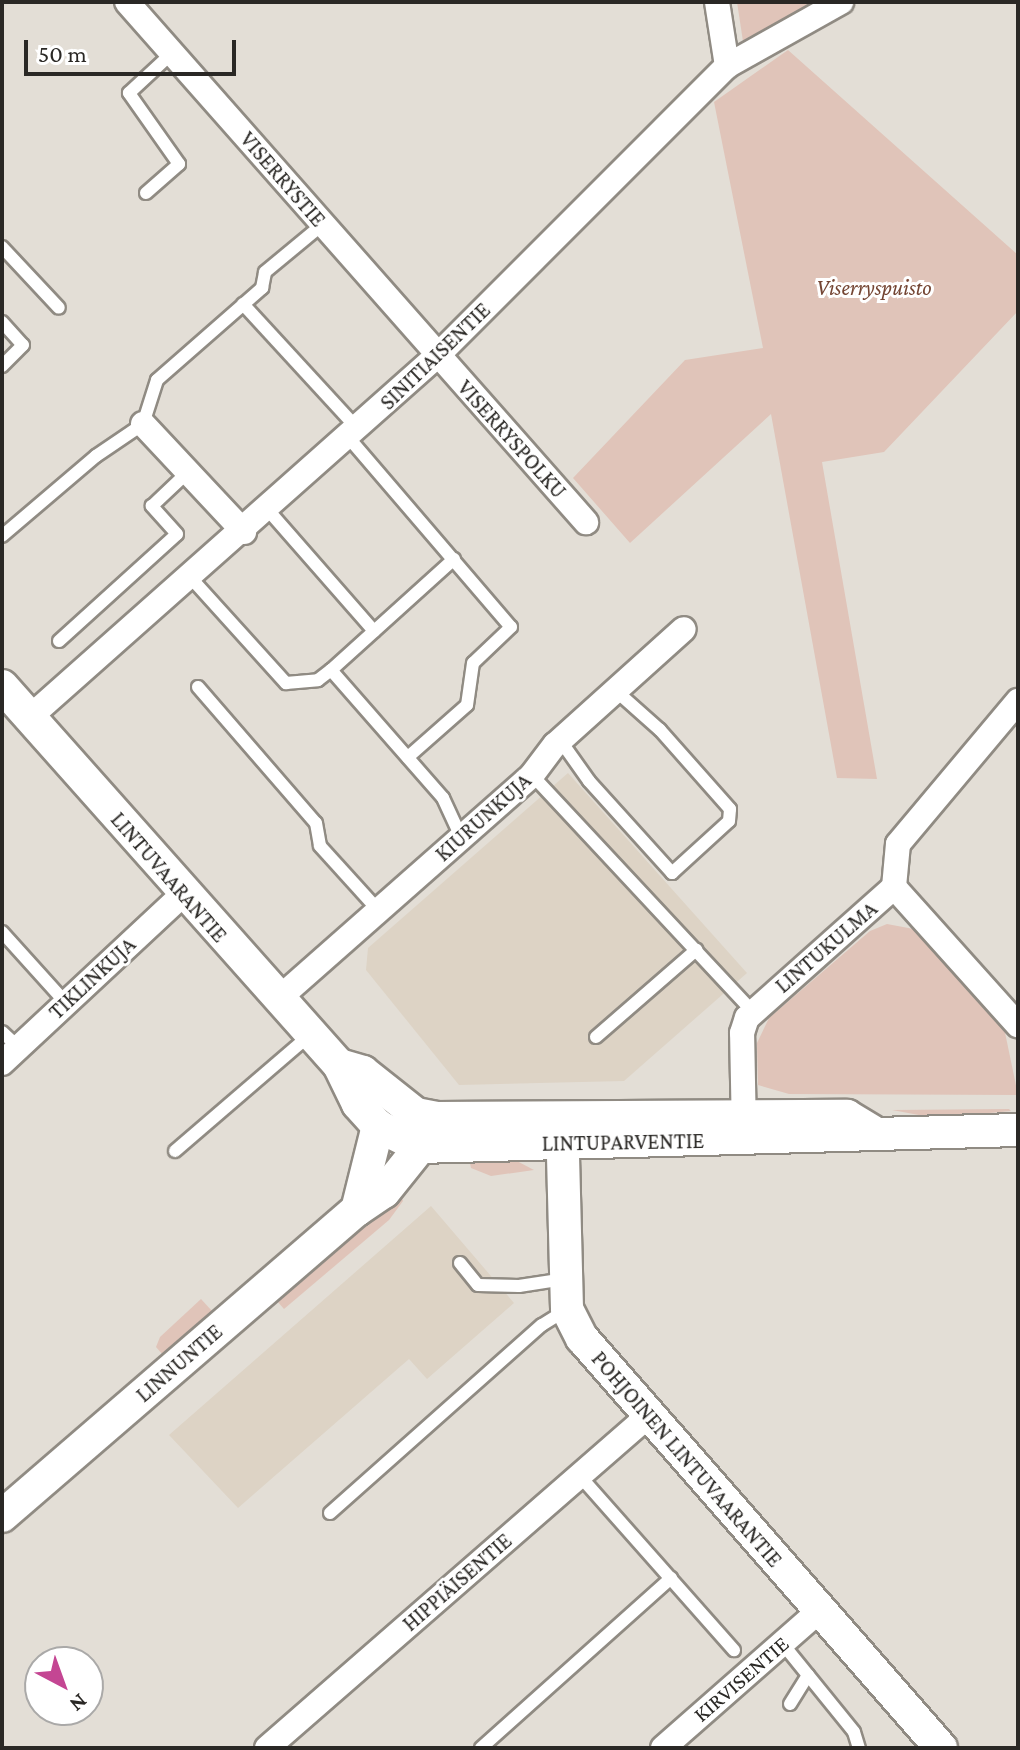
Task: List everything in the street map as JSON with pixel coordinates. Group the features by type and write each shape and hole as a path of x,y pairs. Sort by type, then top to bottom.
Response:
{"street":[{"name":"VISERRYSTIE","path":"127,2 438,355"},
{"path":"717,2 727,66"},
{"name":"SINITIAISENTIE","path":"30,717 244,532 438,355 727,66 841,2"},
{"name":"VISERRYSPOLKU","path":"438,355 586,522"},
{"path":"143,424 244,532"},
{"name":"KIURUNKUJA","path":"277,1000 532,775 560,740 684,629"},
{"name":"LINTUVAARANTIE","path":"2,686 277,1000 339,1065 347,1091 378,1126"},
{"path":"894,887 898,844 1018,701"},
{"name":"LINTUKULMA","path":"753,1012 894,887 1018,1025"},
{"name":"TIKLINKUJA","path":"8,1047 66,1003 183,894"},
{"path":"744,1127 742,1033 753,1012"},
{"name":"LINTUVAARANTIE","path":"339,1065 363,1072 416,1114"},
{"path":"357,1210 378,1126 416,1114 420,1147"},
{"name":"LINTUPARVENTIE","path":"416,1114 563,1131"},
{"name":"LINTUPARVENTIE","path":"378,1126 420,1147 563,1131 744,1127 847,1116 872,1131 1018,1130"},
{"name":"POHJOINEN LINTUVAARANTIE","path":"563,1131 566,1294 582,1338 941,1748"},
{"name":"LINNUNTIE","path":"2,1516 357,1210 384,1192 420,1147"},
{"name":"HIPPIÄISENTIE","path":"267,1748 648,1416"},
{"name":"KIRVISENTIE","path":"663,1748 819,1611"}],"lane":[{"path":"146,193 179,164 129,93 172,53"},
{"path":"2,536 96,456 143,424 157,380 262,288 265,272 323,224"},
{"path":"2,247 59,308"},
{"path":"243,304 511,627 473,663 467,705 408,757"},
{"path":"2,322 23,345 2,366"},
{"path":"59,641 177,534 152,506 188,472"},
{"path":"268,510 374,631"},
{"path":"191,578 286,683 318,680 454,559"},
{"path":"331,670 443,798 461,837"},
{"path":"198,687 316,823 320,846 378,910"},
{"path":"560,740 589,781 672,873 729,821 730,809 660,730 616,691"},
{"path":"532,775 753,1012"},
{"path":"2,932 66,1003"},
{"path":"596,1037 696,950"},
{"path":"175,1151 310,1035"},
{"path":"330,1513 542,1325 566,1294 519,1286 478,1285 460,1263"},
{"path":"579,1475 734,1650"},
{"path":"481,1748 671,1578"},
{"path":"782,1643 854,1732 859,1748"},
{"path":"790,1704 808,1675"}],"shaded area":[{"path":"568,773 747,973 624,1081 459,1085 366,970 368,948"},
{"path":"431,1206 514,1303 427,1379 409,1359 238,1508 169,1435"}],"green space":[{"path":"737,2 824,2 744,48"},
{"name":"Viserryspuisto","path":"788,50 1018,255 1018,311 884,452 822,462 877,779 837,778 771,414 630,543 573,478 685,360 763,348 714,102"},
{"path":"887,924 919,930 1003,1023 1018,1095 789,1094 758,1085 757,1043 769,1018 870,931"},
{"path":"1009,1109 1011,1111 935,1118 892,1110"},
{"path":"513,1159 534,1170 491,1176 471,1168 470,1163"},
{"path":"400,1194 403,1201 389,1220 284,1309 277,1301"},
{"path":"201,1299 212,1311 163,1355 156,1347 160,1337"}]}
